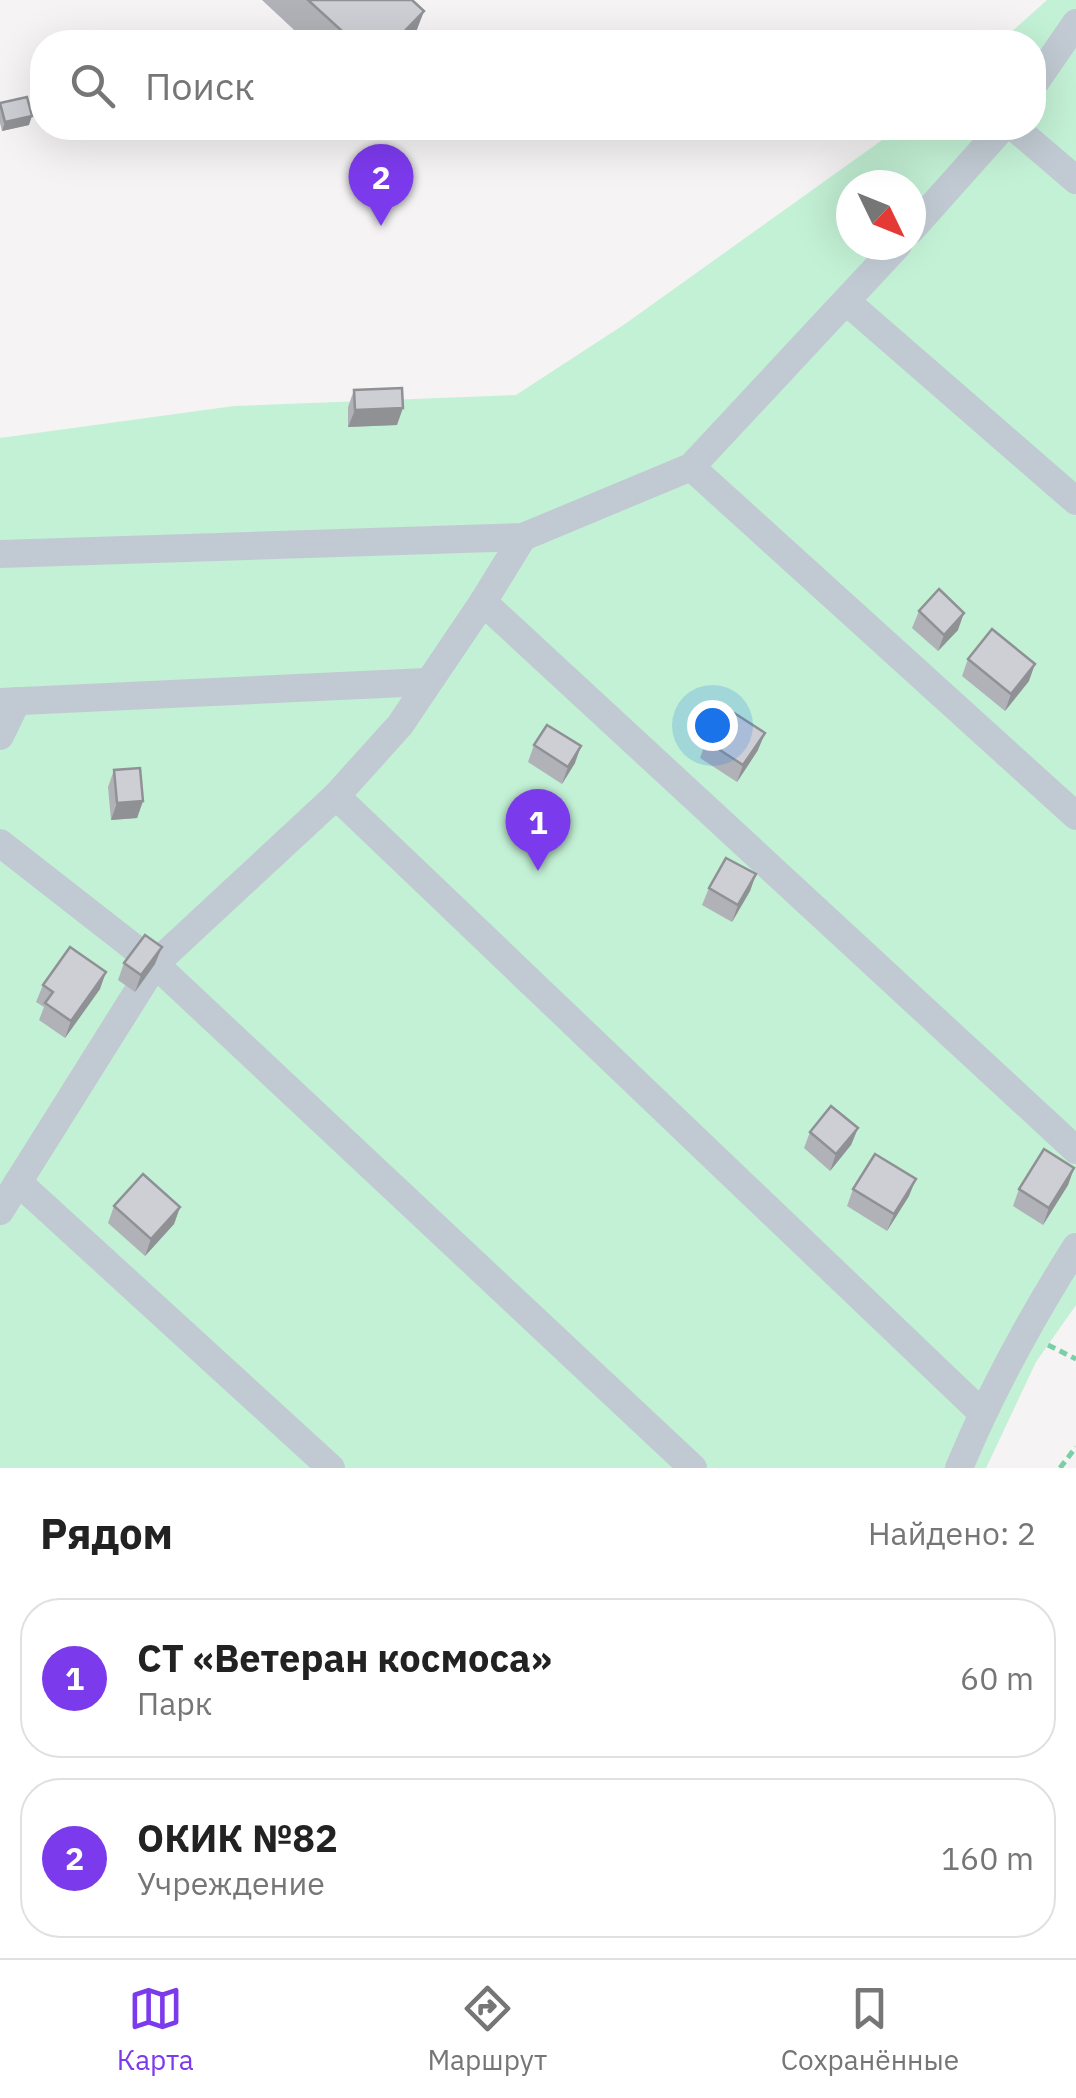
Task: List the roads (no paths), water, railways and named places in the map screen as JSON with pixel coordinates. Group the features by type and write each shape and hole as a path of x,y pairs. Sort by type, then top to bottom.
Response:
{"lane":[{"path":"1046,66 1076,22"},
{"path":"926,213 991,140"},
{"path":"1029,140 1076,180"},
{"path":"0,554 523,537 691,467 885,260"},
{"path":"847,302 1076,501"},
{"path":"691,467 1076,816"},
{"path":"0,1212 156,964 336,796 400,725 523,537"},
{"path":"483,602 1076,1150"},
{"path":"0,736 8,701 426,682"},
{"path":"336,796 982,1413"},
{"path":"0,843 156,964 692,1468"},
{"path":"18,1182 330,1468"},
{"path":"959,1468 982,1413 1076,1247"}],"place":[{"name":"ОКИК №82","path":"381,226"},
{"name":"СТ «Ветеран космоса»","path":"538,871"}]}
